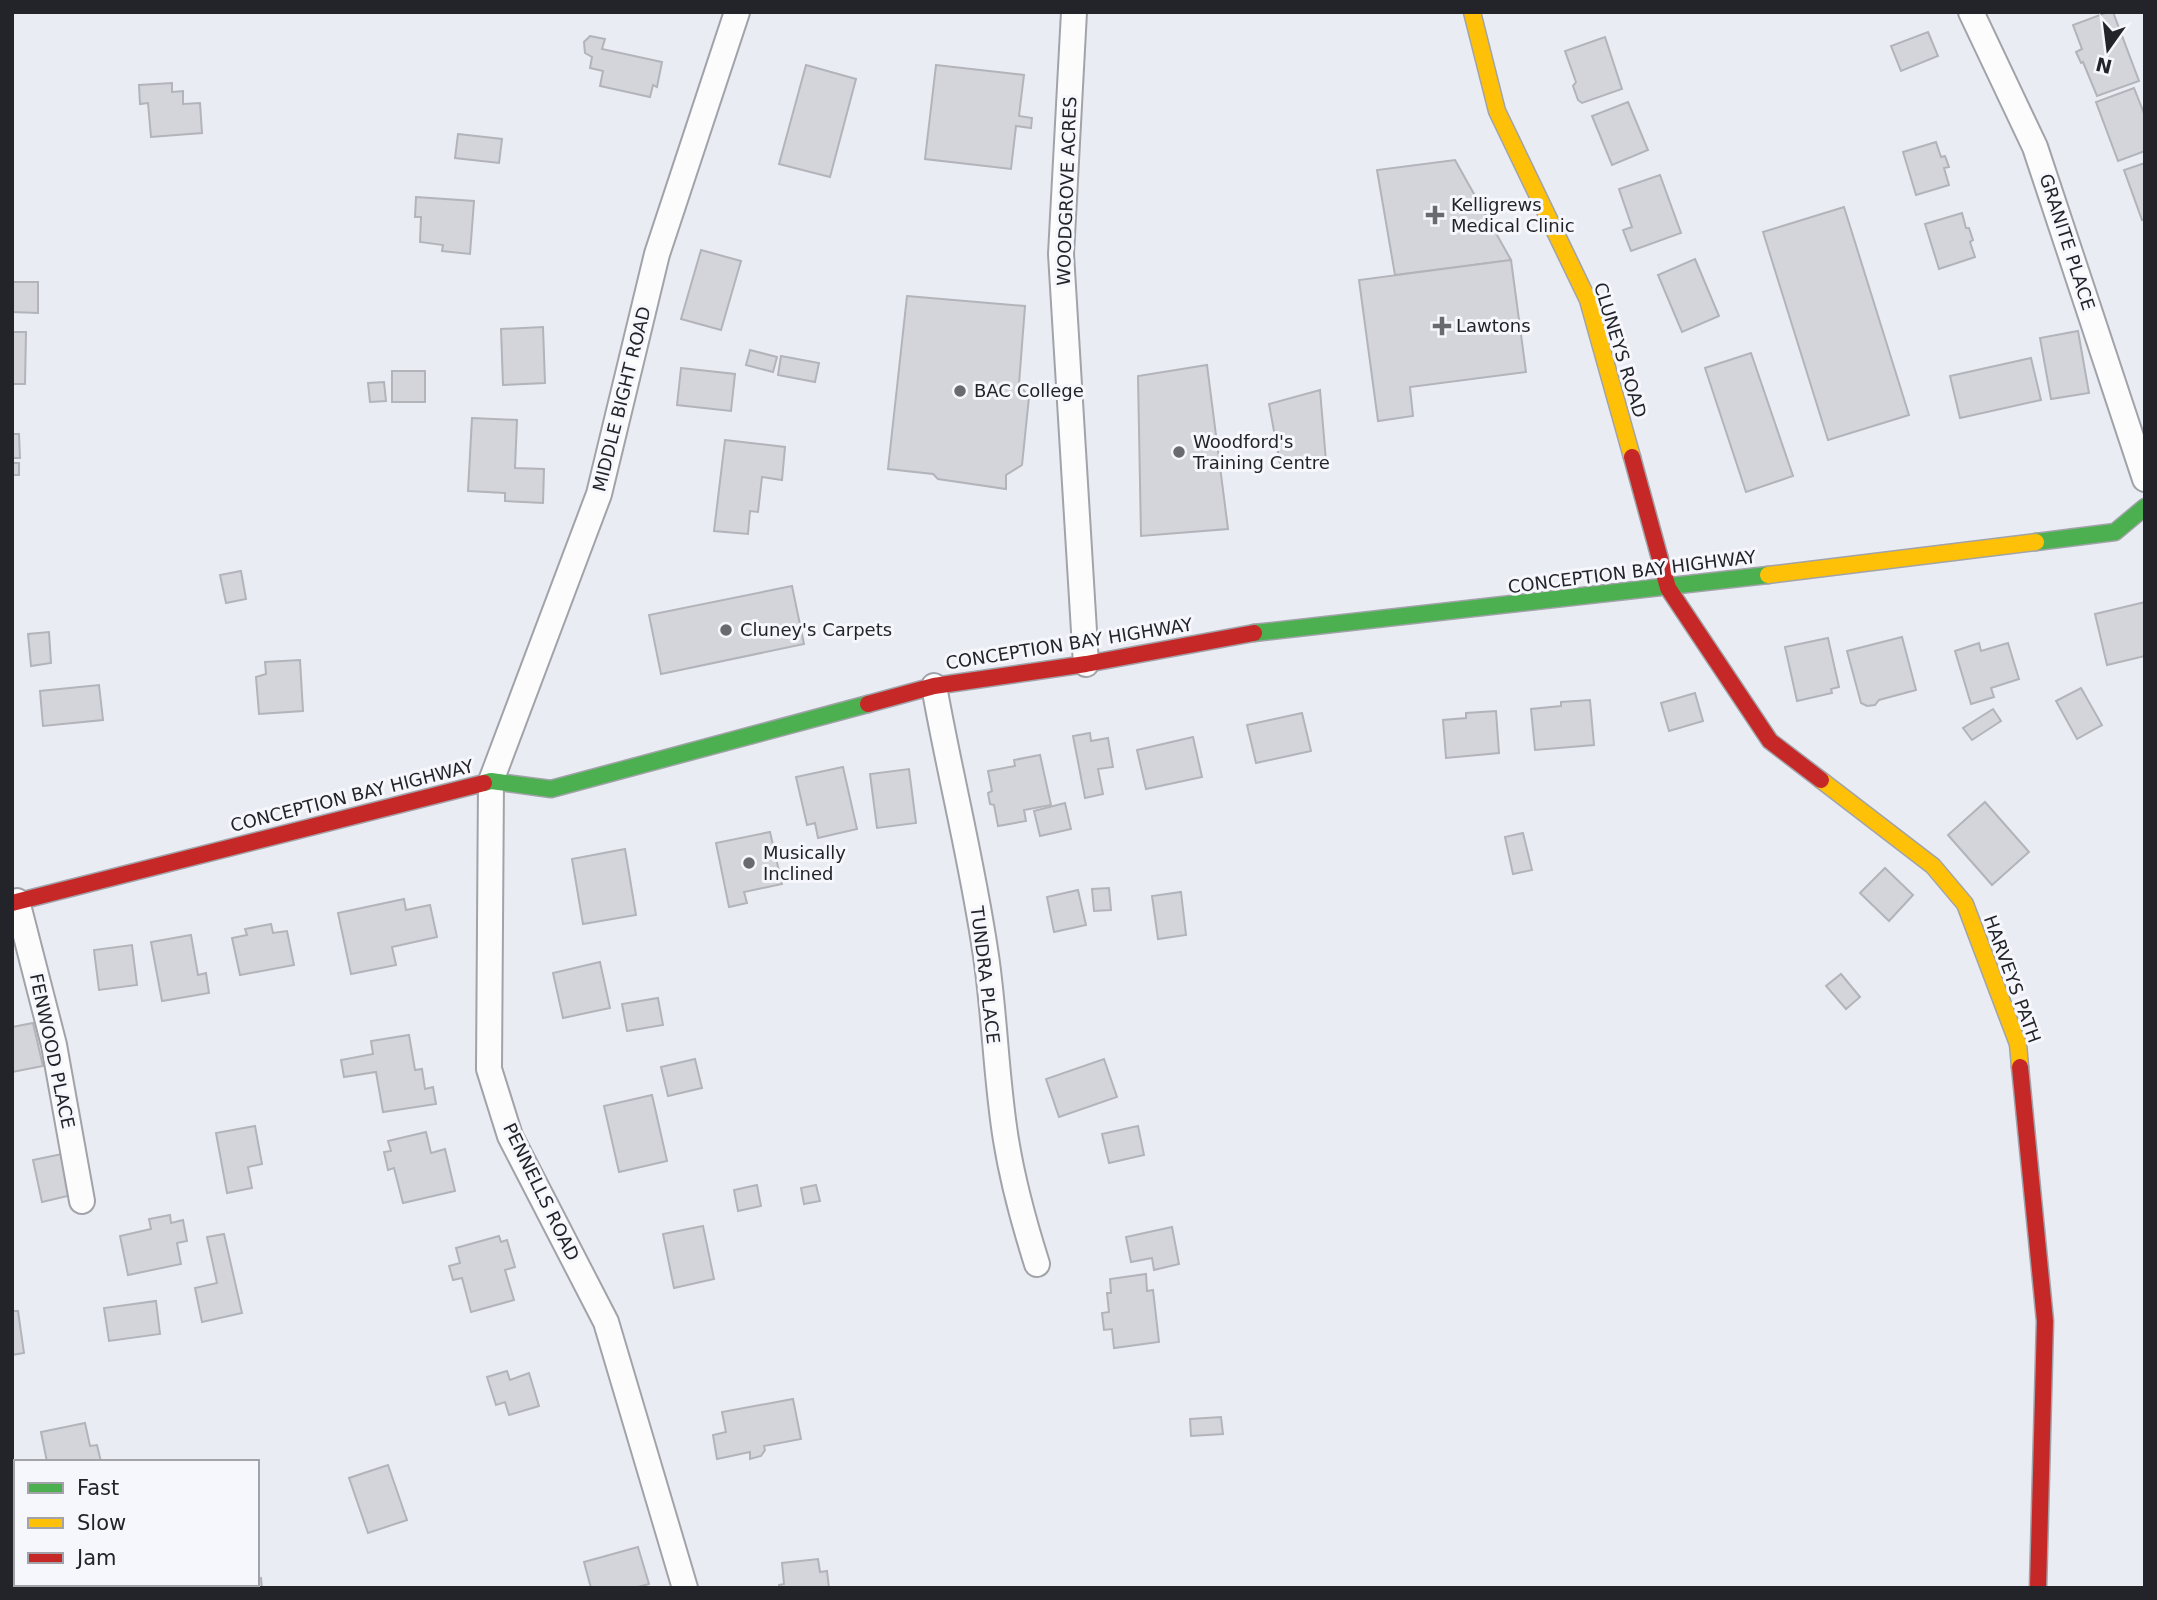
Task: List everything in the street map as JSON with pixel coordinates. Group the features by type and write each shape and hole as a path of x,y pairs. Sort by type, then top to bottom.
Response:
{"main road":[{"name":"CLUNEYS ROAD","path":"1472,12 1497,111 1588,300 1668,588"},
{"name":"CONCEPTION BAY HIGHWAY","path":"14,902 491,781 551,789 934,686 1086,664 1238,635 1668,588 2115,533 2145,507"},
{"name":"HARVEYS PATH","path":"1668,588 1770,741 1933,866 1965,904 2018,1044 2045,1321 2038,1588"}],"street":[{"name":"MIDDLE BIGHT ROAD","path":"491,781 600,494 657,254 737,12"},
{"name":"WOODGROVE ACRES","path":"1073,12 1061,254 1086,664"},
{"name":"GRANITE PLACE","path":"1971,12 2035,147 2145,479"},
{"name":"TUNDRA PLACE","path":"934,686 944,746 966,841 986,957 1006,1140 1017,1198 1037,1264"},
{"name":"PENNELLS ROAD","path":"491,781 489,1069 510,1136 607,1322 685,1588"},
{"name":"FENWOOD PLACE","path":"14,902 54,1045 82,1201"}],"building":[{"path":"2113,12 2139,81 2097,96 2076,52 2082,49 2073,25"},
{"path":"1928,32 1938,56 1901,71 1891,46"},
{"path":"590,36 605,39 602,49 662,62 657,87 653,85 650,97 600,86 603,71 590,68 592,57 585,53 584,42"},
{"path":"1605,37 1622,89 1582,103 1578,100 1573,86 1576,82 1565,51"},
{"path":"806,65 856,79 830,177 779,164"},
{"path":"936,65 1024,75 1019,116 1032,118 1031,128 1016,126 1011,169 925,159"},
{"path":"172,83 172,92 183,91 183,104 200,103 202,133 151,137 148,103 140,104 139,85"},
{"path":"2134,88 2145,116 2145,151 2118,161 2096,102"},
{"path":"1628,102 1648,150 1612,165 1592,116"},
{"path":"458,134 502,139 499,163 455,158"},
{"path":"1936,142 1941,157 1945,156 1949,167 1944,168 1949,185 1916,195 1903,152"},
{"name":"Kelligrews Medical Clinic","path":"1455,160 1511,260 1395,275 1377,170"},
{"path":"2145,163 2145,219 2142,220 2124,170"},
{"path":"1660,175 1681,233 1631,251 1623,230 1632,227 1619,189"},
{"path":"416,197 474,201 470,254 442,251 443,245 420,242 421,217 415,217"},
{"path":"1844,207 1909,415 1828,440 1763,232"},
{"path":"1962,213 1973,240 1970,242 1975,257 1939,269 1925,224"},
{"path":"701,250 741,261 721,330 681,319"},
{"path":"1695,259 1719,316 1682,332 1658,275"},
{"name":"Lawtons","path":"1511,260 1526,372 1410,387 1413,416 1378,421 1359,280"},
{"path":"12,282 38,282 38,313 12,312"},
{"name":"BAC College","path":"907,296 1025,306 1019,384 1029,397 1022,465 1006,475 1006,489 938,479 933,474 888,469"},
{"path":"543,327 545,383 503,385 501,329"},
{"path":"2078,331 2089,393 2051,399 2040,338"},
{"path":"12,332 26,332 25,384 12,384"},
{"path":"750,350 777,357 773,372 746,365"},
{"path":"1751,353 1793,476 1746,492 1705,368"},
{"path":"781,356 819,363 815,382 778,375"},
{"path":"2031,358 2041,400 1960,418 1950,376"},
{"name":"Woodford's Training Centre","path":"1207,365 1228,529 1141,536 1138,376"},
{"path":"681,368 735,374 731,411 677,405"},
{"path":"392,371 425,371 425,402 392,402"},
{"path":"384,382 386,401 370,402 368,383"},
{"path":"1320,390 1326,461 1281,469 1269,404"},
{"path":"472,418 517,420 515,468 544,469 543,503 505,501 505,493 468,491"},
{"path":"12,434 19,434 20,458 12,458"},
{"path":"725,440 785,447 782,480 762,477 758,512 750,511 748,534 714,531"},
{"path":"12,463 19,463 19,475 12,475"},
{"path":"241,571 246,599 226,603 220,575"},
{"name":"Cluney's Carpets","path":"792,586 804,644 661,674 649,615"},
{"path":"2145,602 2145,656 2107,665 2095,614"},
{"path":"49,632 51,663 31,666 28,634"},
{"path":"1902,637 1916,690 1879,700 1875,705 1867,706 1861,703 1847,651"},
{"path":"1828,638 1839,687 1831,689 1832,693 1797,701 1785,647"},
{"path":"1979,643 1981,651 2008,643 2019,679 1991,688 1994,697 1971,704 1955,651"},
{"path":"300,660 303,711 259,714 256,677 266,674 265,662"},
{"path":"99,685 103,720 43,726 40,691"},
{"path":"2081,688 2102,725 2077,739 2056,701"},
{"path":"1695,693 1703,721 1669,731 1661,703"},
{"path":"1590,700 1594,745 1535,750 1531,709 1561,706 1561,702"},
{"path":"1993,709 2001,721 1972,740 1963,728"},
{"path":"1496,711 1499,753 1446,758 1443,720 1466,718 1466,713"},
{"path":"1302,713 1311,751 1256,763 1247,725"},
{"path":"1090,733 1091,741 1108,738 1113,767 1098,769 1103,794 1085,798 1073,736"},
{"path":"1193,737 1202,777 1146,789 1137,750"},
{"path":"1040,755 1051,805 1024,810 1026,821 998,826 994,805 990,804 988,793 992,791 988,771 1015,766 1014,760"},
{"path":"843,767 857,829 818,838 815,823 807,825 796,777"},
{"path":"909,769 916,823 877,828 870,774"},
{"path":"1985,802 2029,852 1992,885 1948,835"},
{"path":"1065,803 1071,829 1040,836 1034,811"},
{"name":"Musically Inclined","path":"770,832 782,884 744,892 747,903 729,907 716,843"},
{"path":"1523,833 1532,870 1513,874 1505,837"},
{"path":"625,849 636,915 583,924 572,859"},
{"path":"1885,868 1913,895 1889,921 1860,893"},
{"path":"1109,888 1111,910 1094,911 1092,889"},
{"path":"1078,890 1086,925 1054,932 1047,897"},
{"path":"1181,892 1186,935 1158,939 1152,896"},
{"path":"404,899 406,910 430,905 437,937 392,947 396,965 351,974 338,913"},
{"path":"271,924 273,933 287,931 294,965 240,975 232,938 247,935 245,929"},
{"path":"191,935 198,975 206,973 209,993 162,1001 151,942"},
{"path":"132,945 137,985 99,990 94,950"},
{"path":"600,962 610,1008 563,1018 553,973"},
{"path":"1841,974 1860,997 1846,1009 1826,986"},
{"path":"658,998 663,1025 627,1031 622,1004"},
{"path":"33,1023 43,1066 12,1072 12,1027"},
{"path":"409,1035 415,1070 422,1069 425,1089 433,1087 436,1104 383,1112 376,1072 344,1077 341,1060 373,1054 371,1041"},
{"path":"695,1059 702,1088 668,1096 661,1067"},
{"path":"1104,1059 1117,1097 1059,1117 1046,1079"},
{"path":"652,1095 667,1161 619,1172 604,1106"},
{"path":"255,1126 262,1164 248,1167 252,1188 227,1193 216,1133"},
{"path":"1138,1126 1144,1155 1109,1163 1102,1134"},
{"path":"426,1132 431,1153 445,1149 455,1191 403,1203 394,1168 388,1170 384,1152 391,1151 388,1141"},
{"path":"67,1153 76,1194 42,1202 33,1160"},
{"path":"757,1185 761,1206 738,1211 734,1190"},
{"path":"816,1185 820,1201 804,1204 801,1188"},
{"path":"170,1215 171,1223 183,1220 187,1241 177,1243 181,1264 128,1275 120,1236 151,1229 149,1219"},
{"path":"703,1226 714,1279 674,1288 663,1234"},
{"path":"1172,1227 1179,1264 1154,1270 1152,1258 1131,1262 1126,1237"},
{"path":"224,1234 242,1313 202,1322 195,1288 217,1283 207,1237"},
{"path":"499,1236 501,1242 507,1240 515,1267 505,1270 514,1300 471,1312 462,1278 453,1280 449,1266 460,1263 456,1248"},
{"path":"1146,1274 1147,1291 1153,1290 1159,1342 1114,1348 1112,1329 1104,1330 1102,1313 1109,1312 1107,1293 1111,1293 1110,1279"},
{"path":"156,1301 160,1334 109,1341 104,1308"},
{"path":"12,1311 18,1311 24,1353 12,1355"},
{"path":"507,1371 510,1380 529,1373 539,1406 509,1415 505,1402 496,1405 487,1377"},
{"path":"793,1399 801,1439 764,1446 765,1450 761,1456 750,1459 750,1452 717,1459 713,1435 726,1432 722,1412"},
{"path":"1221,1417 1223,1434 1191,1436 1190,1419"},
{"path":"85,1423 90,1446 97,1445 101,1460 47,1460 41,1432"},
{"path":"388,1465 407,1520 368,1533 349,1478"},
{"path":"638,1547 649,1584 634,1588 591,1588 584,1562"},
{"path":"818,1559 820,1572 827,1571 829,1588 779,1588 779,1585 784,1584 782,1563"},
{"path":"259,1578 262,1588 245,1588 259,1586"}],"traffic: fast":[{"path":"2036,542 2115,532 2145,507"},
{"path":"1254,633 1768,575"},
{"path":"484,783 491,781 551,789 868,704"}],"traffic: slow":[{"path":"1472,12 1497,111 1588,300 1632,457"},
{"path":"1768,575 2036,542"},
{"path":"1821,780 1933,866 1965,904 2018,1044 2020,1067"}],"traffic: jam":[{"path":"1632,457 1668,588 1770,741 1821,780"},
{"path":"868,704 934,686 1086,664 1254,633"},
{"path":"12,903 484,783"},
{"path":"2020,1067 2045,1321 2038,1588"}],"place":[{"name":"Kelligrews Medical Clinic","path":"1435,215"},
{"name":"Lawtons","path":"1442,326"},
{"name":"BAC College","path":"960,391"},
{"name":"Woodford's Training Centre","path":"1179,452"},
{"name":"Cluney's Carpets","path":"726,630"},
{"name":"Musically Inclined","path":"749,863"}]}
